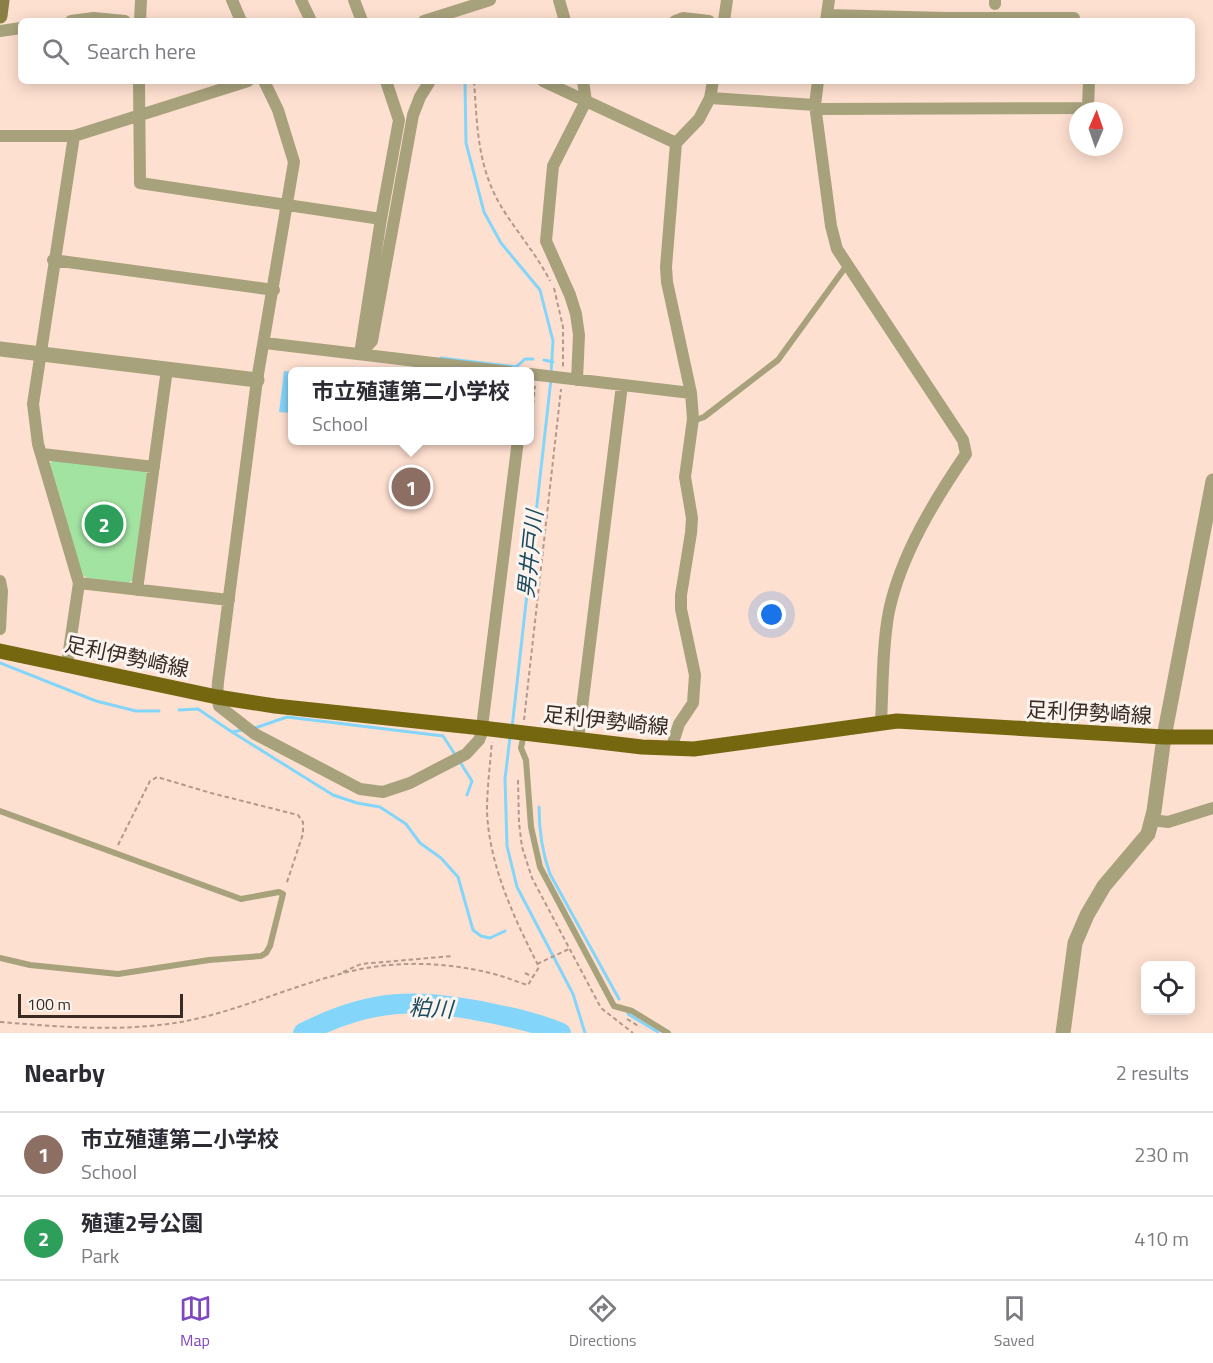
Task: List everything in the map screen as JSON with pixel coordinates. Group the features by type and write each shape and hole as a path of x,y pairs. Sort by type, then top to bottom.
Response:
{"main road":[{"path":"0,16 2,0"},
{"name":"足利伊勢崎線","path":"0,651 217,697 275,706 490,731 522,730 578,740 671,749 730,745 897,721 1164,737 1213,737"}],"street":[{"path":"140,18 141,0"},
{"path":"232,0 239,18"},
{"path":"301,0 310,18"},
{"path":"354,0 361,18"},
{"path":"432,18 470,3 490,0"},
{"path":"559,0 564,18"},
{"path":"724,18 727,0"},
{"path":"829,0 827,18 1074,18"},
{"path":"0,31 18,28"},
{"path":"139,84 140,183 381,219"},
{"path":"0,136 74,136 239,84"},
{"path":"265,84 278,110 294,162 257,380 217,697 219,706 255,734 360,789 383,792 410,783 466,754 490,731 518,445"},
{"path":"360,354 399,120 387,84"},
{"path":"360,354 372,341 413,115 428,84"},
{"path":"549,84 676,143"},
{"path":"577,380 579,335 576,314 570,294 546,241 554,166 586,101 583,84"},
{"path":"671,749 679,724 693,703 695,675 681,609 681,595 692,525 685,477 693,421 691,393 667,282 666,267 676,143 699,119 710,98 712,84"},
{"path":"818,84 816,107 831,226 837,249 963,440 966,454 947,481 916,537 898,579 885,636 881,722"},
{"path":"710,98 816,107 1088,108 1089,84"},
{"path":"66,664 79,583 36,435 33,404 53,260 74,136"},
{"path":"53,260 274,290"},
{"path":"265,343 468,367"},
{"path":"0,349 257,380"},
{"path":"137,590 166,369"},
{"path":"535,377 691,393"},
{"path":"578,740 622,385"},
{"path":"42,454 154,467"},
{"path":"1063,1033 1075,943 1087,915 1104,886 1148,834 1152,820 1164,737 1213,481"},
{"path":"0,581 2,591 0,629"},
{"path":"79,583 229,600"},
{"path":"1152,820 1168,822 1213,808"}],"lane":[{"path":"693,421 704,417 778,360 848,265"},
{"path":"522,730 521,748 526,760 531,827 540,867 551,892 614,1006 632,1011 668,1033"},
{"path":"0,811 241,899 279,892 283,894 270,946 261,956 210,960 118,974 30,965 0,958"}],"path":[{"path":"474,84 477,131 485,172 507,215 532,250 553,286 565,346 522,730"},
{"path":"0,1022 106,1028 174,1023 233,1009 341,973 381,966 417,964 466,968 496,974 528,986 539,967 498,872 492,845 488,812 490,731"},
{"path":"114,852 150,781 157,777 298,815 303,822 303,834 283,894"},
{"path":"537,964 569,948 601,1008 633,1033"},
{"path":"341,973 361,964 452,957"},
{"path":"525,974 533,977"},
{"path":"612,1017 620,1016 640,1027"}],"green space":[{"path":"53,458 143,469 148,474 134,579 129,583 88,578 82,575 50,464"}],"water":[{"path":"284,371 288,372 288,413 279,412"}],"waterway":[{"name":"男井戸川","path":"465,84 466,143 484,212 501,243 540,290 553,341 551,373"},
{"path":"441,358 516,367 525,359 533,359"},
{"path":"544,360 553,362"},
{"name":"男井戸川","path":"512,728 551,379"},
{"path":"0,663 96,701 136,711 159,711"},
{"path":"179,710 198,709 232,732 242,730"},
{"path":"255,728 287,717 443,736 456,756"},
{"path":"232,732 333,795 357,803 380,807 406,824 420,843 441,858 458,877 473,930 481,936 490,938 505,931"},
{"name":"男井戸川","path":"510,737 505,779 507,846 517,887 573,994 585,1033"},
{"path":"460,762 472,781 467,795"},
{"path":"539,807 541,841 550,874 619,999"},
{"name":"粕川","path":"303,1033 351,1013 395,1004 464,1008 517,1019 561,1033"},
{"path":"628,1014 658,1032"}],"place":[{"name":"市立殖蓮第二小学校","path":"411,487"},
{"name":"殖蓮2号公園","path":"104,524"}]}
